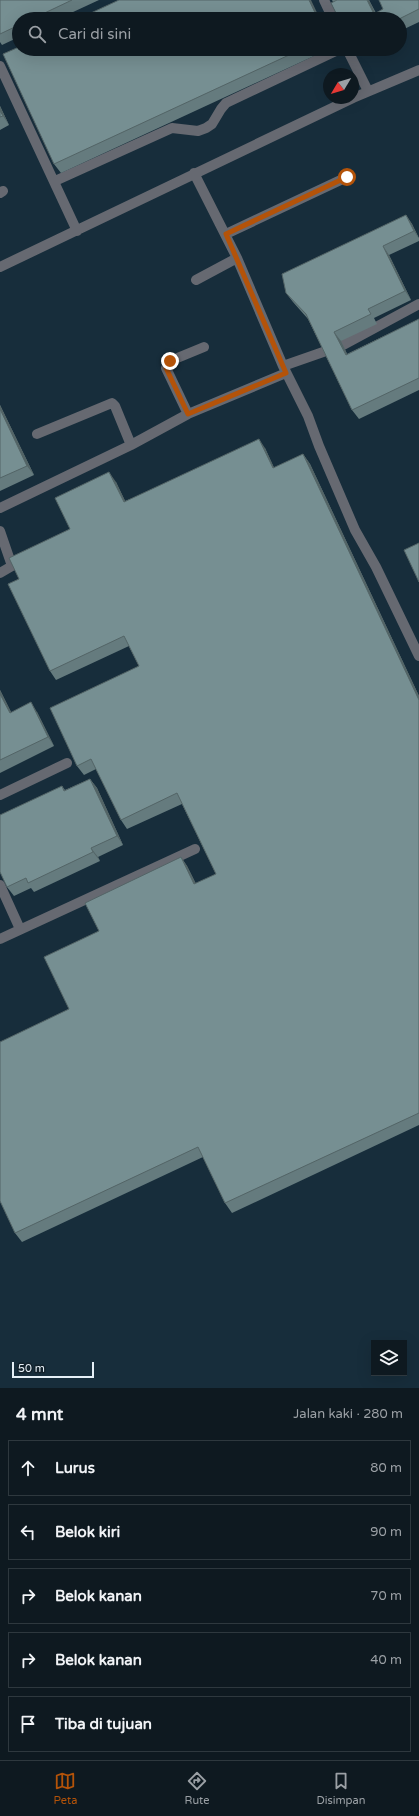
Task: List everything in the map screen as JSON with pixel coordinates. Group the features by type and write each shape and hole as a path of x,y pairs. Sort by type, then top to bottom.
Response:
{"street":[{"path":"324,0 330,12"},
{"path":"55,181 172,128 198,131 206,128 212,124 221,108 226,103 325,56"},
{"path":"350,56 368,91"},
{"path":"2,62 77,231"},
{"path":"359,95 419,70"},
{"path":"0,267 340,104"},
{"path":"194,174 237,258 285,370 308,416 319,446 355,530 376,567 419,656"},
{"path":"226,234 347,177"},
{"path":"196,280 237,258"},
{"path":"343,345 419,304"},
{"path":"188,414 166,368 170,361 204,347"},
{"path":"0,508 131,445 188,414 326,351"},
{"path":"37,434 112,403 116,406 131,445"},
{"path":"0,531 12,566 0,573"},
{"path":"0,794 67,763"},
{"path":"0,939 195,849"},
{"path":"0,885 20,929"}],"shaded area":[{"path":"0,0 419,0 419,1388 0,1388"}],"building":[{"path":"0,0 72,0 47,12 12,12 12,28 0,34"},
{"path":"119,0 309,0 315,12 93,12"},
{"path":"337,0 367,0 373,12 336,12 331,3"},
{"path":"379,0 419,0 419,9 407,15 407,12 378,12 383,9"},
{"path":"12,50 12,56 287,56 54,164 3,54"},
{"path":"406,215 414,231 383,246 405,291 368,309 371,314 334,332 346,355 419,319 419,378 352,410 306,314 286,293 282,274"},
{"path":"0,409 27,466 0,478"},
{"path":"259,439 273,468 303,454 419,700 419,1113 225,1203 198,1147 15,1233 0,1201 0,1042 69,1009 44,957 99,931 85,903 181,857 194,884 216,874 177,793 121,820 91,759 77,766 50,708 139,666 124,636 50,671 8,584 19,579 9,558 70,529 55,498 109,472 124,502"},
{"path":"419,543 419,582 404,550"},
{"path":"0,694 10,713 31,702 48,737 0,760"},
{"path":"90,779 117,836 91,848 93,852 28,883 26,878 7,887 0,872 0,815 62,786 64,791"}],"route":[{"path":"170,361 166,368 188,414 286,373 226,234 347,177"}]}
